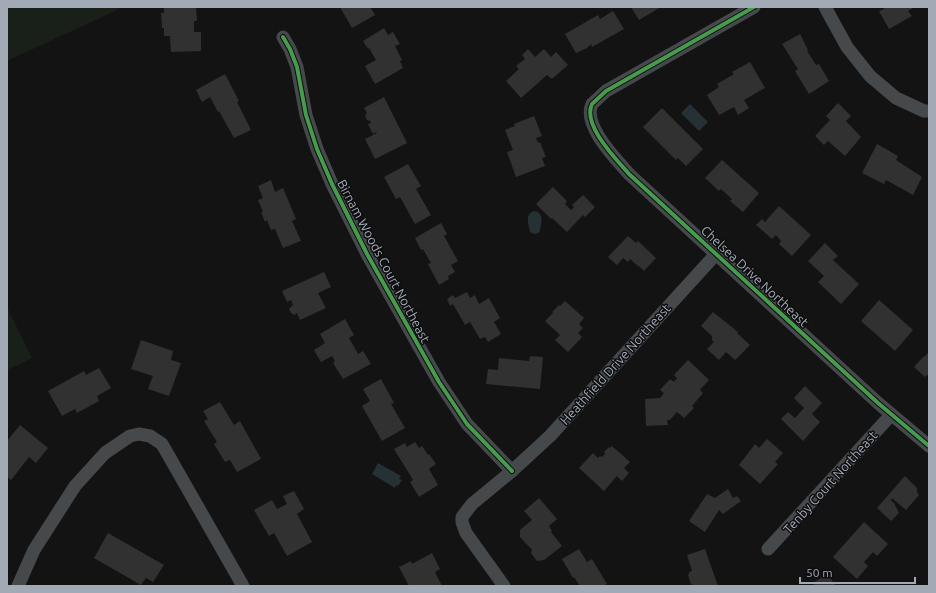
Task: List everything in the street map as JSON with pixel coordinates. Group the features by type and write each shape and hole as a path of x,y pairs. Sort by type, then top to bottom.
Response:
{"street":[{"name":"Chelsea Drive Northeast","path":"754,7 606,91 590,106 590,118 608,151 629,174 891,414 929,446"},
{"path":"825,7 847,47 870,76 896,98 924,111 929,111"},
{"name":"Birnam Woods Court Northeast","path":"283,37 290,49 297,67 306,115 317,149 335,190 367,254 439,382 467,424 512,471"},
{"name":"Heathfield Drive Northeast","path":"504,586 466,533 462,522 462,517 472,504 512,471 550,436 716,254"},
{"name":"Tenby Court Northeast","path":"768,549 891,414"},
{"path":"18,586 34,550 75,486 105,453 130,436 139,434 150,436 162,444 244,586"}],"shaded area":[{"path":"7,7 122,7 7,61"},
{"path":"690,104 708,122 699,131 681,113"},
{"path":"534,211 540,214 542,219 540,231 535,234 530,232 528,220 529,215"},
{"path":"7,307 32,358 7,370"},
{"path":"378,463 401,476 399,479 402,480 398,486 396,485 395,488 372,474"}],"building":[{"path":"164,7 196,7 197,21 194,21 194,32 201,32 201,51 171,52 170,36 164,36 164,28 162,28 161,13 164,13"},
{"path":"340,7 370,7 375,15 352,28"},
{"path":"631,7 661,7 639,20"},
{"path":"883,7 912,7 913,8 908,11 912,16 889,29 879,11 884,9"},
{"path":"613,11 624,29 592,47 591,44 587,48 576,53 565,34 598,15 600,19"},
{"path":"384,28 388,35 393,32 400,44 395,46 402,60 400,61 403,68 375,84 365,66 376,60 363,41"},
{"path":"800,34 808,50 807,51 816,65 819,64 829,81 809,94 795,71 798,69 782,44"},
{"path":"528,49 535,57 544,49 551,57 556,52 568,65 552,79 547,75 521,98 506,81 519,69 516,66 525,59 522,55"},
{"path":"750,62 765,88 744,100 749,108 738,115 734,107 719,115 707,95 719,87 717,84 734,74 732,72"},
{"path":"225,74 239,101 237,102 251,130 234,138 210,97 202,102 196,90"},
{"path":"384,97 407,143 375,159 365,139 377,133 376,132 373,134 368,124 371,123 365,116 367,113 364,108"},
{"path":"838,103 851,116 846,121 861,137 845,156 828,141 824,145 815,136 830,120 826,116"},
{"path":"662,108 703,149 686,166 678,158 676,160 643,127"},
{"path":"534,116 542,136 536,138 538,143 540,142 546,157 542,158 545,166 516,177 507,152 513,150 505,130 515,126 514,124"},
{"path":"877,144 898,156 896,160 922,177 913,195 886,180 884,184 862,173"},
{"path":"722,160 759,193 743,212 730,201 732,199 721,189 719,191 705,178"},
{"path":"408,164 421,186 416,189 431,215 415,224 400,197 396,199 384,177"},
{"path":"271,180 275,192 283,188 296,219 292,221 301,241 283,248 275,229 271,230 267,220 265,222 258,200 263,198 258,186"},
{"path":"553,187 567,201 565,204 571,210 574,207 572,205 583,195 595,207 585,217 583,215 567,232 536,204"},
{"path":"779,206 811,235 792,256 779,244 781,241 776,235 772,239 756,225 762,219 765,222"},
{"path":"441,223 447,234 444,236 458,261 451,265 455,272 448,276 449,279 439,285 428,264 431,263 423,249 421,250 415,238"},
{"path":"628,236 636,243 638,241 656,258 644,271 630,259 628,262 623,258 617,265 608,257"},
{"path":"825,243 838,256 833,260 859,284 841,304 818,282 824,276 808,261"},
{"path":"324,272 331,287 318,293 326,308 300,320 297,313 294,315 291,313 289,309 293,305 291,300 287,302 282,291"},
{"path":"467,292 470,298 475,295 479,304 489,298 500,318 494,322 501,334 488,342 485,337 480,339 470,322 465,325 453,304 450,306 447,299 453,295 455,298"},
{"path":"879,300 913,330 895,351 861,321"},
{"path":"565,301 584,318 579,324 583,328 578,333 582,337 568,352 555,340 560,335 545,321 559,305 560,306"},
{"path":"713,312 738,332 737,333 750,345 735,360 726,352 719,360 707,349 714,342 712,340 712,336 701,326"},
{"path":"345,319 354,335 349,338 358,354 363,351 371,364 343,379 333,363 335,361 332,356 321,362 314,350 325,343 320,334"},
{"path":"141,340 173,351 171,360 181,363 169,396 148,389 153,376 131,369"},
{"path":"929,352 929,376 927,375 925,377 914,367"},
{"path":"530,356 543,357 540,389 486,384 488,369 498,370 499,358 529,361"},
{"path":"688,360 709,380 700,390 703,393 692,406 694,408 684,418 677,412 670,420 667,420 668,425 646,426 645,399 660,398 664,393 660,390 670,379 674,382 677,378 674,375"},
{"path":"99,368 111,388 97,396 99,401 77,413 75,409 62,416 48,391 84,371 86,375"},
{"path":"381,379 394,403 391,404 405,428 382,441 362,406 370,401 363,389"},
{"path":"805,386 822,403 812,414 820,422 803,441 781,419 788,412 795,418 804,408 794,398"},
{"path":"220,402 234,425 240,421 261,459 237,472 230,460 225,462 214,444 217,442 204,421 208,419 203,411"},
{"path":"20,425 48,448 36,463 29,457 11,480 7,477 7,441"},
{"path":"767,439 783,453 775,462 778,464 760,484 739,465 755,444 759,448"},
{"path":"415,442 419,448 422,446 436,464 429,469 438,485 419,497 410,482 413,480 394,449 405,443 407,447"},
{"path":"612,446 630,462 624,468 629,473 622,481 617,476 604,491 579,468 593,453 598,458 600,456 602,457 605,454 604,452"},
{"path":"905,476 917,488 919,495 906,510 892,498 891,501 894,503 899,513 891,521 877,508"},
{"path":"728,489 733,498 737,496 741,501 723,514 719,510 705,532 689,521 707,494 715,498"},
{"path":"294,491 304,509 297,514 312,542 287,556 274,533 269,536 254,510 272,500 277,509 287,504 283,496"},
{"path":"539,498 557,519 549,526 552,531 551,532 562,546 544,560 537,561 531,553 532,550 520,537 520,530 532,520 524,511"},
{"path":"864,522 888,544 877,556 873,552 864,562 868,566 857,579 833,557"},
{"path":"108,533 164,565 153,582 146,578 141,585 94,558"},
{"path":"579,549 587,562 592,559 607,584 604,586 580,586 574,577 573,578 562,559"},
{"path":"705,549 718,586 691,585 688,575 689,572 692,571 687,555"},
{"path":"432,553 440,569 435,572 442,586 409,586 399,567 411,561 412,564"},
{"path":"827,574 836,586 815,586 813,583"}],"cycle path":[{"path":"754,7 606,91 592,104 590,112 592,122 609,151 629,174 878,403 929,446"},
{"path":"283,37 290,49 297,67 306,115 317,149 332,184 367,254 439,382 467,424 512,471"}]}
